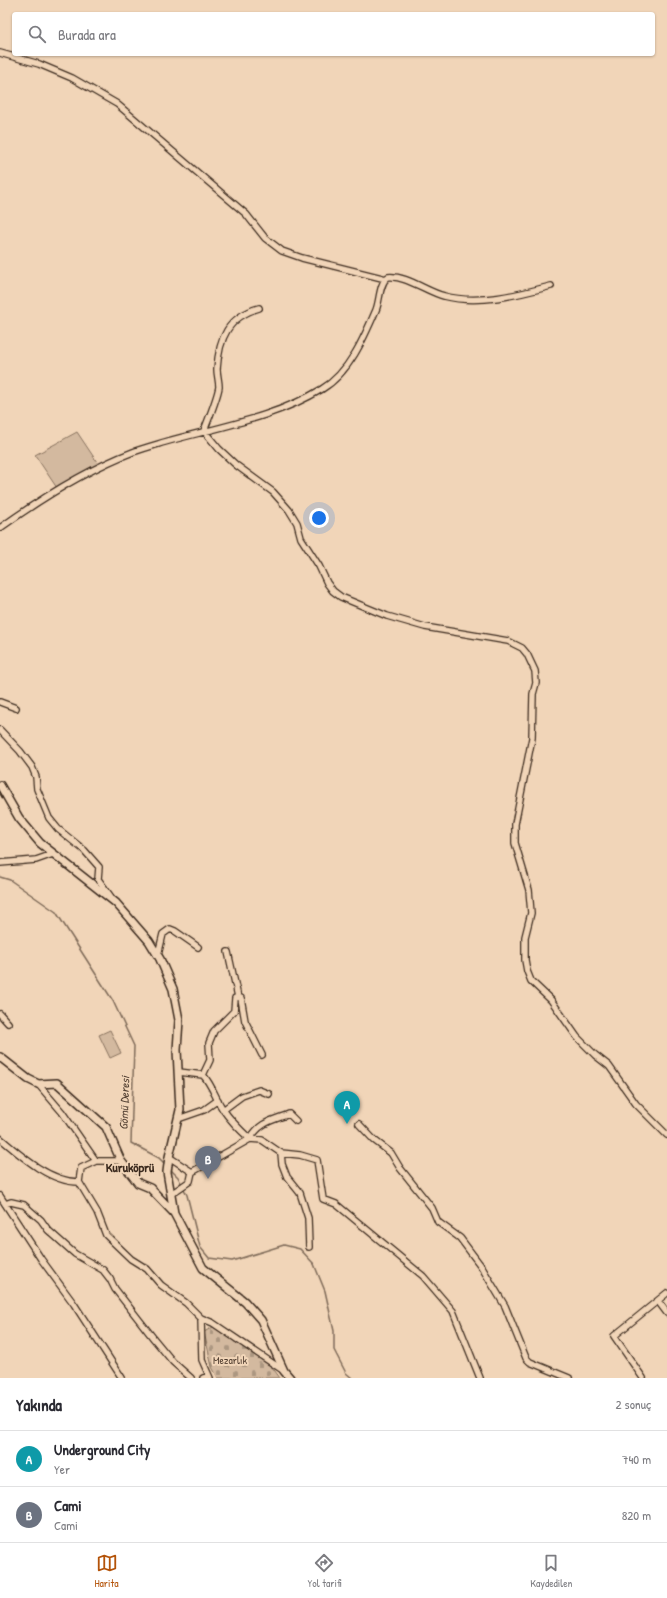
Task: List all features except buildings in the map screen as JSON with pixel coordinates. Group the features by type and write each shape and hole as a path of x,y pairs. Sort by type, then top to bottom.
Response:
{"street":[{"path":"0,53 39,64 72,78 117,104 246,214 265,238 282,251 302,258 386,279 391,277 404,280 442,296 466,300 519,294 551,286"},
{"path":"0,528 24,511 98,468 134,451 265,415 295,404 323,388 340,374 353,356 377,308 383,283 386,279"},
{"path":"204,432 219,388 217,369 226,330 235,320 246,312 259,308"},
{"path":"204,432 236,465 273,492 288,510 296,523 301,538 320,566 327,583 333,591 341,597 387,616 425,627 516,644 527,654 535,672 536,683 532,738 515,824 515,844 529,890 531,913 525,937 526,971 531,981 551,1000 562,1014 577,1037 595,1055 610,1066 636,1104 667,1135"},
{"path":"0,702 16,708"},
{"path":"0,730 32,766 36,777 37,789 49,818 58,829 84,850 99,867 98,879 116,903 149,941 158,956 173,989 179,1020 177,1050 180,1110 168,1157 167,1172 174,1213"},
{"path":"0,785 19,818 40,843 116,903"},
{"path":"0,863 36,860 53,854"},
{"path":"158,956 164,934 170,929 198,947"},
{"path":"228,952 238,997 241,999 245,1021 262,1055"},
{"path":"203,1075 210,1060 209,1042 214,1031 234,1011 236,998 238,997"},
{"path":"0,1014 8,1023"},
{"path":"0,1057 28,1079 38,1084 62,1112 96,1161"},
{"path":"178,1072 203,1075 209,1082 223,1110 234,1124 250,1139 262,1140 281,1153 300,1155 317,1160 323,1199 336,1204 423,1276 453,1311 480,1378"},
{"path":"38,1084 57,1084 106,1127 121,1161 138,1183 150,1188 174,1213 204,1268 245,1302 260,1320 284,1371"},
{"path":"223,1110 242,1096 259,1090 269,1094"},
{"path":"178,1119 204,1110 218,1100"},
{"path":"171,1194 190,1181 192,1172 250,1139 256,1129 264,1123 289,1114 296,1121"},
{"path":"359,1124 374,1140 391,1153 400,1168 432,1208 438,1222 460,1238 481,1266 505,1306 526,1358 530,1362 569,1378"},
{"path":"0,1138 34,1166 70,1182 80,1182"},
{"path":"281,1153 282,1164 287,1177 300,1193 308,1218 309,1247"},
{"path":"168,1157 192,1172"},
{"path":"121,1161 96,1161 80,1168 80,1182 97,1212 106,1235 131,1259 147,1269 161,1285 186,1303 201,1318 213,1323 284,1371 290,1378"},
{"path":"0,1196 41,1259 74,1304 122,1378"},
{"path":"5,1204 18,1203 24,1206 41,1220 48,1230 75,1254 102,1270 154,1339 173,1362 191,1378"},
{"path":"643,1378 614,1336 667,1293"},
{"path":"658,1301 667,1313"},
{"path":"201,1318 202,1360 207,1377"}],"green space":[{"path":"77,432 99,465 57,488 35,455"},
{"path":"110,1030 121,1053 110,1058 99,1035"},
{"name":"Mezarlık","path":"213,1327 272,1367 280,1378 218,1378 212,1367 204,1332"}],"waterway":[{"name":"Gömü Deresi","path":"0,877 10,880 56,912 113,1001 134,1046 131,1143 159,1158 166,1165"},
{"name":"Gömü Deresi","path":"170,1169 178,1177 182,1185"},
{"name":"Gömü Deresi","path":"184,1189 187,1195 200,1247 209,1258 232,1261 284,1245 300,1249 314,1264 325,1291 334,1331 334,1350 346,1373 352,1378"}],"place":[{"name":"Underground City","path":"347,1124"},
{"name":"Cami","path":"208,1179"}],"district":[{"name":"Kuruköprü","path":"130,1167"}]}
